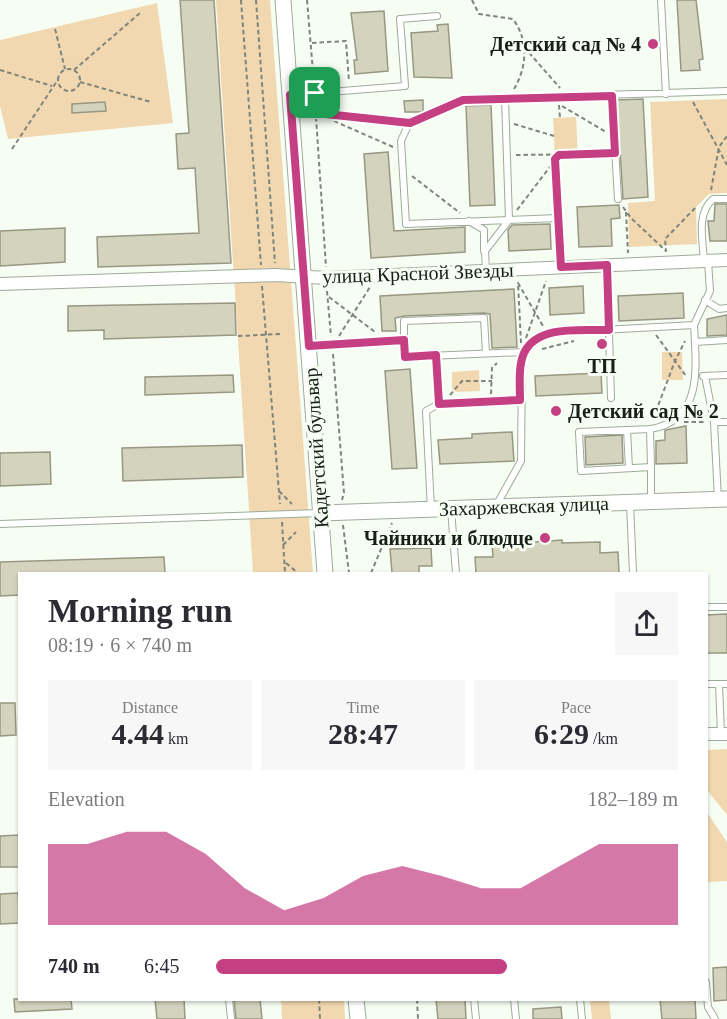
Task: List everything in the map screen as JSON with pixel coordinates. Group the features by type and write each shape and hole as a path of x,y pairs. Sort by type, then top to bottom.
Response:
{"street":[{"name":"Кадетский бульвар","path":"283,0 326,572"},
{"name":"улица Красной Звезды","path":"0,284 262,276 327,278 727,260"},
{"name":"Захаржевская улица","path":"321,513 722,499"},
{"path":"708,734 724,734"},
{"path":"356,1001 358,1019"}],"lane":[{"path":"662,0 666,94"},
{"path":"290,95 405,86 400,19 438,16"},
{"path":"561,267 558,218 406,224 401,141 410,123 463,100 727,91"},
{"path":"612,96 618,200"},
{"path":"484,251 509,220 507,98"},
{"path":"651,467 581,471 579,432 650,429 669,423 678,417 695,388 694,326 710,291 702,218 706,206 713,199 727,198"},
{"path":"470,221 484,230 486,271"},
{"path":"607,265 611,398"},
{"path":"705,300 720,309 727,308"},
{"path":"486,353 484,318 404,321 405,357 523,352 547,333 694,326"},
{"path":"309,346 404,340"},
{"path":"695,342 727,340"},
{"path":"495,507 521,461 520,400 523,352"},
{"path":"436,355 439,404"},
{"path":"696,376 727,375"},
{"path":"705,376 714,422 722,499"},
{"path":"431,509 426,411 439,404 520,400"},
{"path":"714,422 727,422"},
{"path":"650,429 651,502"},
{"path":"627,430 629,468"},
{"path":"630,503 633,572"},
{"path":"452,508 456,572"},
{"path":"0,524 321,513"},
{"path":"708,608 727,607"},
{"path":"708,684 727,684"},
{"path":"719,684 724,734"},
{"path":"229,1001 231,1019"},
{"path":"474,1001 476,1019"},
{"path":"514,1001 516,1019"},
{"path":"580,1001 582,1019"},
{"path":"708,1001 708,1007 715,1019"}],"path":[{"path":"242,0 261,262"},
{"path":"256,0 275,268"},
{"path":"307,0 326,270"},
{"path":"472,0 483,16 513,19 520,29 524,47 522,75 507,98"},
{"path":"74,70 140,13"},
{"path":"55,29 65,69"},
{"path":"311,43 346,41 349,90"},
{"path":"524,47 566,97"},
{"path":"12,149 57,81 59,73 65,69 74,70 79,75 80,82 70,91 63,90 57,81"},
{"path":"0,70 53,86"},
{"path":"80,82 151,102"},
{"path":"685,93 696,105 727,165"},
{"path":"559,100 560,117"},
{"path":"559,104 610,134"},
{"path":"316,113 410,123"},
{"path":"316,113 401,150"},
{"path":"509,122 554,136"},
{"path":"713,199 710,187 719,147 727,136"},
{"path":"507,156 615,153"},
{"path":"514,214 559,155"},
{"path":"555,159 558,218"},
{"path":"403,169 470,221"},
{"path":"618,200 626,212 666,251 665,240 696,207 706,206"},
{"path":"626,212 628,253"},
{"path":"523,352 546,281"},
{"path":"262,283 280,505"},
{"path":"523,352 518,283 536,310 547,333"},
{"path":"327,288 344,494 341,502"},
{"path":"332,345 354,316 370,288"},
{"path":"328,296 387,341"},
{"path":"650,429 675,361 694,326"},
{"path":"650,328 695,388"},
{"path":"539,349 579,340 592,331"},
{"path":"238,336 280,334"},
{"path":"491,401 494,364 504,361"},
{"path":"447,397 462,381 492,381"},
{"path":"669,423 714,422"},
{"path":"279,491 294,506"},
{"path":"282,522 285,572"},
{"path":"371,572 393,523"},
{"path":"343,525 348,572"},
{"path":"283,545 296,532"},
{"path":"285,562 297,572"},
{"path":"319,1001 320,1019"},
{"path":"417,1001 418,1019"}],"shaded area":[{"path":"216,0 270,0 313,572 253,572"},
{"path":"157,3 173,123 8,139 0,106 0,40"},
{"path":"727,99 727,193 709,194 696,207 697,244 629,247 628,203 655,201 650,102"},
{"path":"576,117 578,158 555,159 553,118"},
{"path":"662,352 682,352 683,380 662,380"},
{"path":"479,370 480,391 456,392 452,389 452,372"},
{"path":"727,749 727,815 708,791 708,750"},
{"path":"708,814 727,842 727,881 708,882"},
{"path":"281,1001 344,1001 345,1019 282,1019"},
{"path":"590,1001 609,1001 611,1019 592,1019"}],"building":[{"path":"180,0 214,0 231,263 98,267 97,237 199,233 195,168 178,169 176,134 189,133"},
{"path":"677,0 696,0 703,59 699,60 700,70 681,71"},
{"path":"384,11 388,71 355,74 354,60 357,60 351,13"},
{"path":"448,24 452,78 414,77 411,33 438,31 437,25"},
{"path":"643,99 648,197 623,199 617,100"},
{"path":"423,100 423,112 405,112 404,101"},
{"path":"105,102 106,111 72,113 72,104"},
{"path":"491,105 495,205 470,206 466,106"},
{"path":"388,152 394,231 465,227 465,252 371,258 364,154"},
{"path":"715,204 727,204 727,241 710,241 708,221 714,221"},
{"path":"619,205 620,218 611,219 612,246 579,247 577,207"},
{"path":"550,224 551,249 509,251 508,230 512,225"},
{"path":"65,228 65,262 0,266 0,231"},
{"path":"583,286 584,313 550,315 549,288"},
{"path":"514,289 517,347 492,348 490,314 484,313 404,316 395,318 396,331 382,331 380,296"},
{"path":"683,293 684,318 619,321 618,296"},
{"path":"235,303 236,335 104,339 104,330 68,331 68,306"},
{"path":"727,315 727,335 707,336 707,319"},
{"path":"410,369 417,468 392,469 385,371"},
{"path":"601,373 602,393 536,396 535,376"},
{"path":"233,375 234,392 145,395 145,377"},
{"path":"686,426 687,463 656,464 656,441 665,440 665,430"},
{"path":"512,432 514,461 440,464 438,440 472,438 472,434"},
{"path":"622,435 623,463 586,465 585,437"},
{"path":"242,445 243,477 123,481 122,448"},
{"path":"50,452 51,484 0,486 0,453"},
{"path":"562,540 562,543 600,542 600,553 618,552 619,572 476,572 475,557 493,557 492,545"},
{"path":"431,548 432,566 419,566 419,572 392,572 390,549"},
{"path":"164,557 165,572 18,572 18,595 0,596 0,562"},
{"path":"727,614 727,653 708,653 708,615"},
{"path":"0,703 15,703 16,735 0,736"},
{"path":"18,835 18,867 0,867 0,836"},
{"path":"18,893 18,923 0,924 0,894"},
{"path":"727,967 727,1000 714,1001 713,968"},
{"path":"14,999 18,1001 71,1001 72,1009 15,1012"},
{"path":"155,1001 184,1001 185,1019 157,1019"},
{"path":"234,1001 260,1001 262,1019 236,1019"},
{"path":"436,1001 465,1001 466,1019 438,1019"},
{"path":"660,1001 695,1001 696,1019 662,1019"},
{"path":"561,1007 562,1019 533,1019 533,1009"}],"place":[{"name":"Детский сад № 4","path":"653,44"},
{"name":"ТП","path":"602,344"},
{"name":"Детский сад № 2","path":"556,411"},
{"name":"Чайники и блюдце","path":"545,538"}],"route":[{"path":"315,93 316,113 410,123 463,100 612,96 615,153 559,155 555,159 561,267 607,265 609,330 547,333 537,339 524,352 520,400 439,404 436,355 405,357 404,340 309,346 290,95 315,93"}]}
